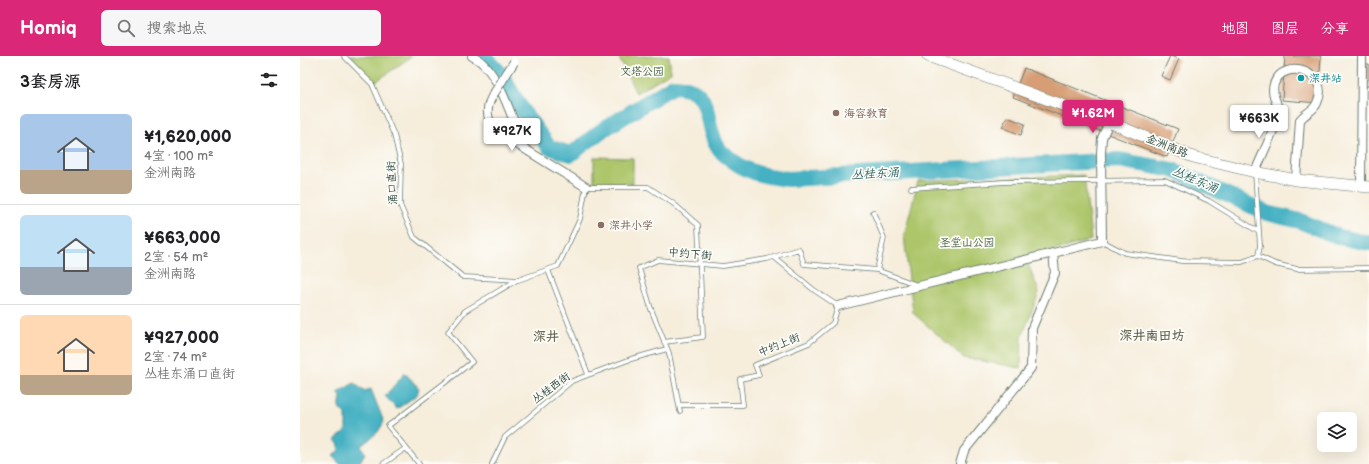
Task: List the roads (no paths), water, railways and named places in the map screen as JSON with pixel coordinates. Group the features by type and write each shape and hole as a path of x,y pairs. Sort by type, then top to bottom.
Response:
{"main road":[{"name":"金洲南路","path":"928,56 1109,122 1192,157 1296,180 1365,186"}],"street":[{"path":"472,56 494,76 507,102 524,148"},
{"path":"1362,56 1366,94 1365,186"},
{"path":"516,59 493,95 487,109 491,125 496,131 586,188"},
{"path":"1255,172 1279,117 1279,111 1273,91 1274,83 1284,71 1299,68 1306,70 1318,81 1320,96 1317,104 1300,120 1296,180"},
{"path":"838,306 1102,241 1101,153 1102,138 1109,122"},
{"path":"960,464 964,451 1031,368 1032,328 1055,273 1053,253"}],"lane":[{"name":"涌口直街","path":"344,56 372,84 394,135 401,164 400,205 414,237 463,277 518,280"},
{"path":"1255,172 1259,232 1258,256"},
{"path":"911,188 1005,182 1165,180 1209,201 1259,232"},
{"path":"420,464 388,426 472,362 448,332 465,311 518,280 558,266 580,219 586,188 648,187 674,204 698,225 703,337 664,342"},
{"path":"873,212 884,238 877,270 918,286"},
{"path":"1102,241 1125,253 1182,261 1242,262 1258,256 1275,264 1296,269 1369,268"},
{"name":"中约下街","path":"680,411 667,349 651,309 639,268 658,260 722,266 774,257 799,249 804,264 877,270"},
{"path":"774,257 814,290 838,306"},
{"path":"548,270 588,374"},
{"name":"中约上街","path":"679,405 743,405 740,379 759,375 755,364 809,343 833,323 838,306"},
{"name":"丛桂西街","path":"492,464 505,437 572,381 588,374 667,349"},
{"path":"383,464 406,448"}],"water":[{"path":"405,373 419,388 417,395 397,409 385,396"},
{"path":"354,383 364,391 371,389 384,422 378,432 361,446 365,453 359,464 340,464 332,456 338,452 339,445 335,440 346,431 346,414 339,409 341,396 337,393"}],"waterway":[{"name":"丛桂东涌","path":"483,56 500,73 524,113 549,147 571,154 601,131 673,86 687,88 696,93 702,100 706,108 714,139 721,151 742,167 771,177 788,179 1119,160 1173,170 1267,213 1300,221 1339,237 1369,243"}],"place":[{"name":"深井站","path":"1301,78"},
{"name":"海容教育","path":"836,113"},
{"name":"深井小学","path":"601,225"}],"district":[{"name":"深井南田坊","path":"1152,336"},
{"name":"深井","path":"546,337"}],"park label":[{"name":"文塔公园","path":"642,71"},
{"name":"圣堂山公园","path":"967,242"}]}
